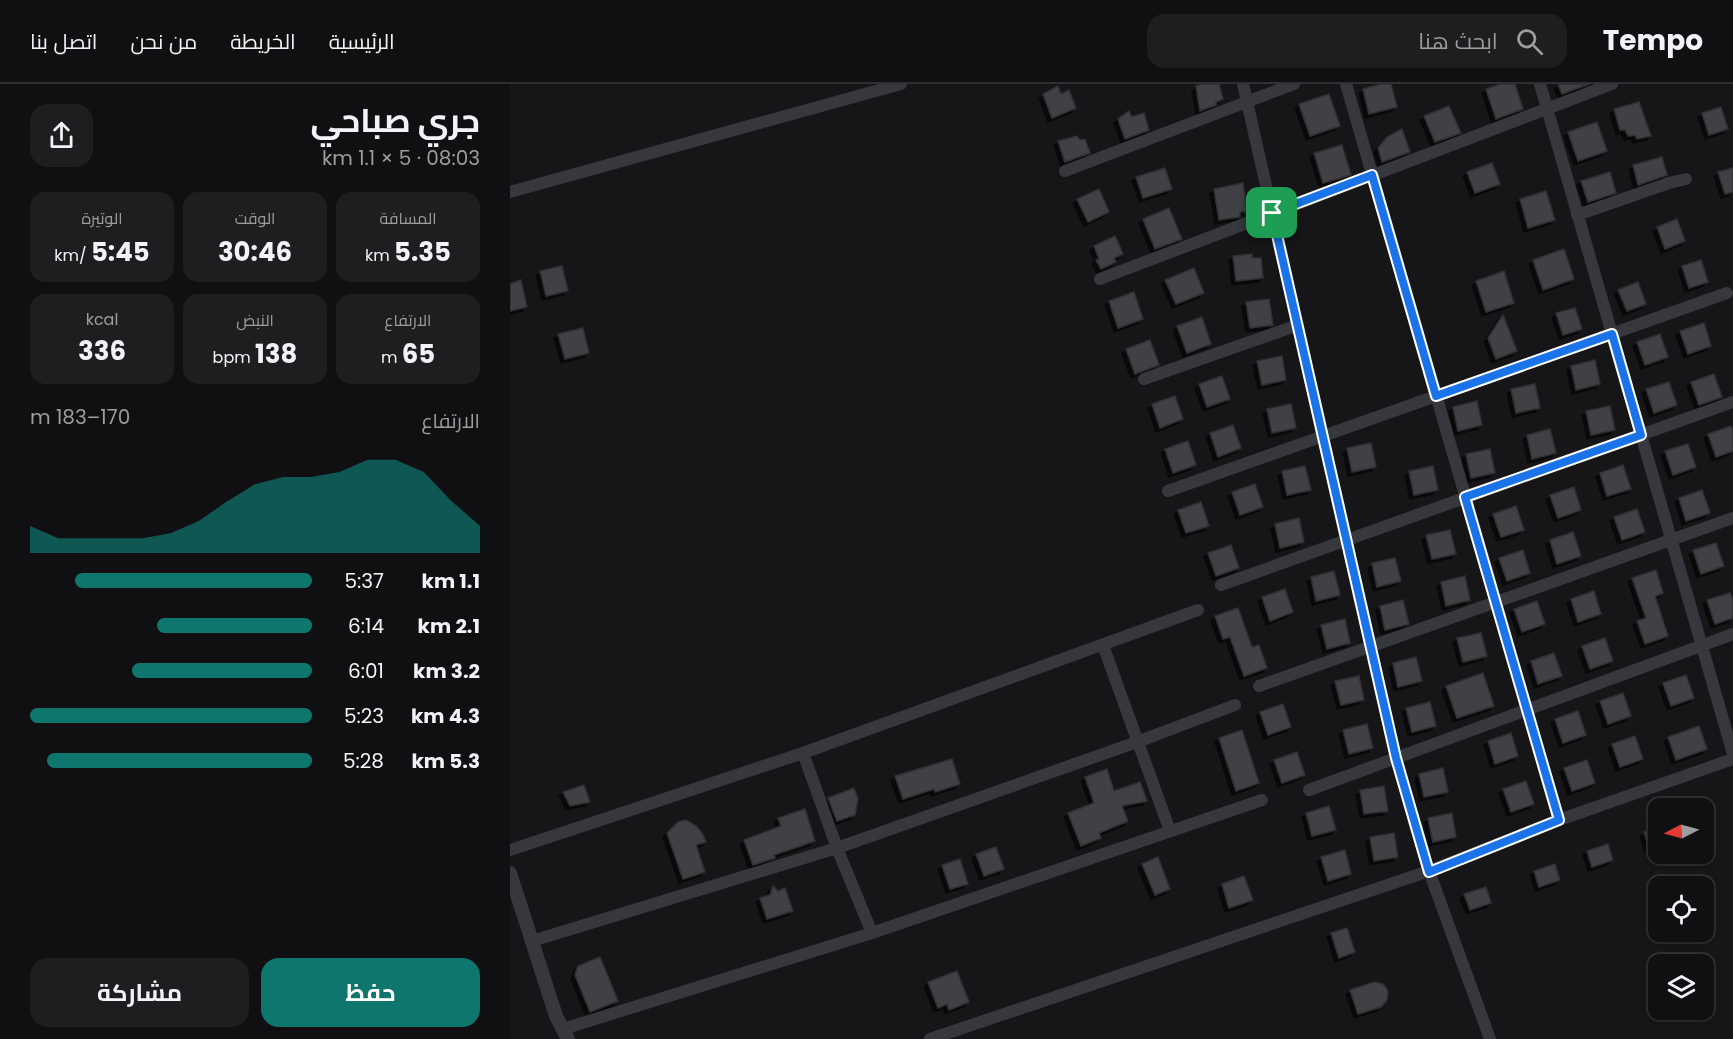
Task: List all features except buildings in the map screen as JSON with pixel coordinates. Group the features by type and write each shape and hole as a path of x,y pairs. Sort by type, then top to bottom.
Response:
{"street":[{"path":"510,192 901,84"},
{"path":"1243,84 1396,758 1429,872 1490,1039"},
{"path":"1065,171 1294,84"},
{"path":"1346,84 1559,820"},
{"path":"1540,84 1733,754"},
{"path":"1100,279 1612,84"},
{"path":"1577,215 1686,179"},
{"path":"1168,491 1727,293"},
{"path":"1144,379 1298,325"},
{"path":"1221,585 1733,402"},
{"path":"1259,686 1733,518"},
{"path":"510,850 803,753 1198,610"},
{"path":"1309,790 1733,634"},
{"path":"1103,645 1170,831"},
{"path":"532,942 837,848 1235,705"},
{"path":"803,753 837,848 872,933"},
{"path":"930,1039 1429,872 1559,820 1733,759"},
{"path":"510,873 556,1016 565,1034 872,933 1262,800"}],"route":[{"path":"1372,175 1436,396 1612,334 1641,435 1465,497 1559,820 1429,872 1396,758 1272,213 1372,175"}]}
